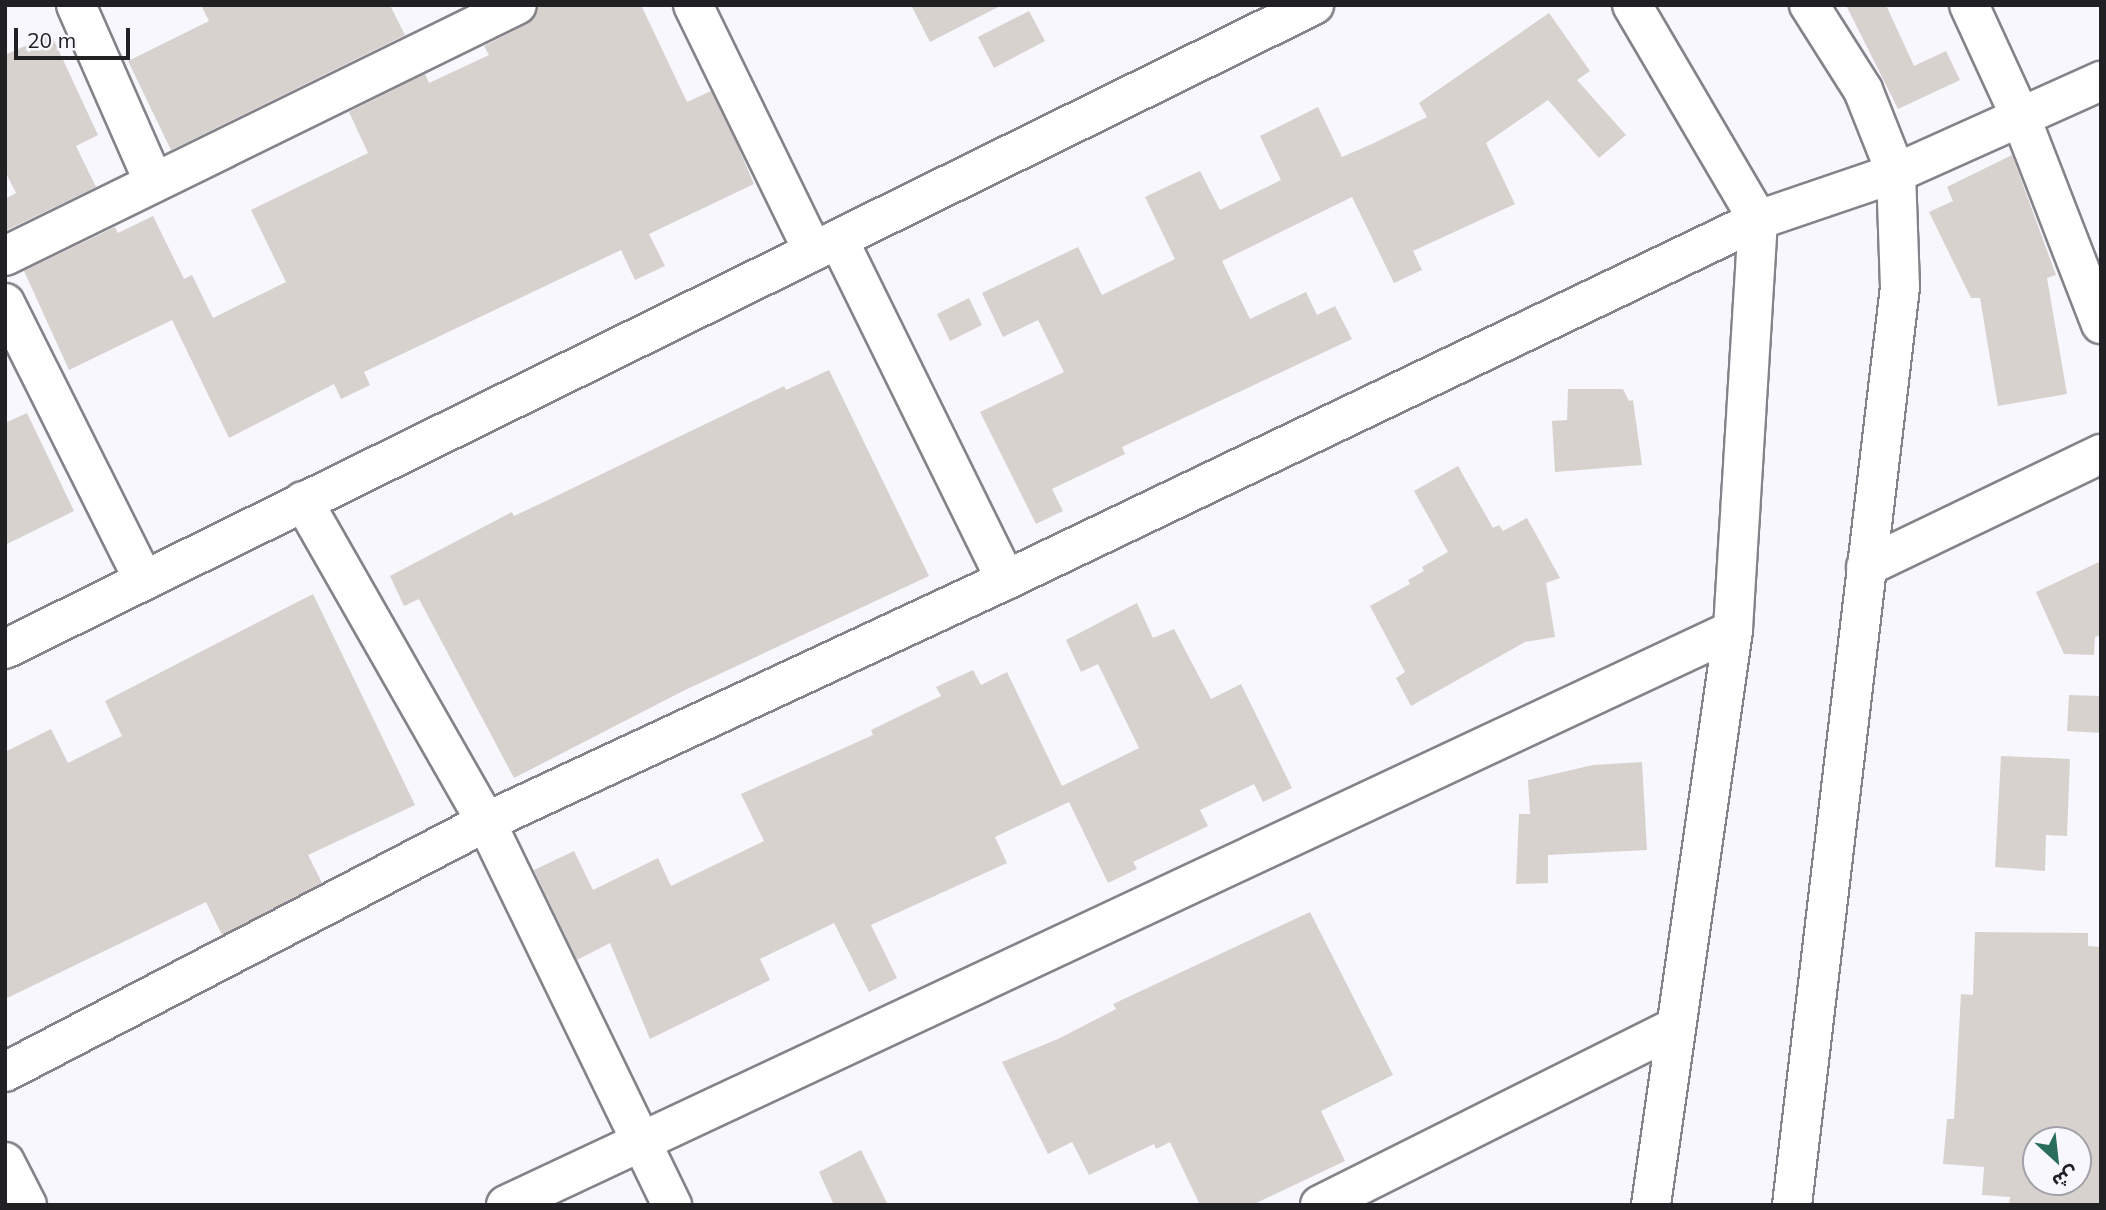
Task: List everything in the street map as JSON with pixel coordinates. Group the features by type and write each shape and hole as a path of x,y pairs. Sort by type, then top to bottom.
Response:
{"street":[{"path":"76,5 154,183"},
{"path":"5,256 517,5"},
{"path":"693,5 1006,580"},
{"path":"5,649 1314,5"},
{"path":"1632,5 1758,220 1733,630 1674,1028 1651,1205"},
{"path":"1792,1205 1900,287 1896,173 1863,90 1810,5"},
{"path":"1969,5 2021,118 2101,324"},
{"path":"5,1072 486,822 1006,580 1758,220 1896,173 2101,81"},
{"path":"5,303 144,580"},
{"path":"1866,567 2101,454"},
{"path":"303,501 486,822 672,1205"},
{"path":"506,1205 1733,630"},
{"path":"1320,1205 1674,1028"},
{"path":"5,1162 27,1205"}],"building":[{"path":"201,5 390,5 405,35 171,150 128,61 209,21"},
{"path":"539,5 641,5 687,102 711,91 736,142 754,184 649,234 665,266 635,280 621,250 364,372 370,385 341,399 334,384 229,438 172,320 69,370 24,271 115,227 118,233 153,216 184,279 192,275 213,318 286,282 251,210 368,153 349,112 425,74 429,83 489,55 484,46 527,24"},
{"path":"911,5 1002,5 930,42"},
{"path":"1846,5 1886,5 1914,66 1946,51 1960,80 1898,109"},
{"path":"1029,11 1045,41 994,68 978,37"},
{"path":"1549,13 1590,71 1577,80 1626,135 1599,158 1548,100 1486,143 1515,204 1413,251 1422,270 1394,283 1352,197 1222,261 1250,319 1306,292 1317,315 1335,306 1352,339 1122,447 1125,454 1052,489 1063,511 1036,524 980,412 1064,372 1038,320 1003,337 982,293 1078,247 1102,295 1175,259 1145,197 1200,171 1220,210 1281,180 1260,136 1318,107 1342,157 1372,144 1427,117 1419,103"},
{"path":"51,34 98,135 76,146 96,187 5,231 5,199 16,193 5,171 5,55"},
{"path":"2012,155 2056,275 2047,278 2067,394 1998,406 1980,298 1971,298 1929,212 1953,201 1947,187"},
{"path":"969,298 982,325 950,341 937,314"},
{"path":"829,370 929,576 683,691 514,778 419,599 404,606 390,576 512,512 514,516 784,386 786,390"},
{"path":"1568,389 1623,389 1629,401 1633,400 1642,465 1555,472 1552,421 1567,420"},
{"path":"27,413 74,511 5,545 5,423"},
{"path":"1458,466 1493,528 1499,525 1503,531 1527,518 1560,578 1546,583 1555,637 1525,642 1411,706 1396,678 1405,672 1370,606 1410,584 1408,580 1424,571 1422,567 1448,552 1414,491"},
{"path":"2101,561 2101,635 2095,637 2094,655 2064,654 2036,592"},
{"path":"313,594 415,805 308,855 322,883 222,935 206,902 5,999 5,752 51,729 68,763 122,736 105,701"},
{"path":"1137,603 1153,638 1174,629 1211,699 1241,684 1292,788 1263,802 1254,784 1200,810 1208,826 1133,862 1137,869 1108,883 1069,802 995,837 1007,863 871,925 897,978 869,992 834,923 760,959 770,980 650,1039 610,943 577,960 534,870 574,851 593,890 658,858 671,886 764,841 741,794 873,735 871,730 941,696 936,687 973,670 981,685 1007,672 1062,786 1139,748 1098,664 1081,672 1066,640"},
{"path":"2069,695 2101,696 2101,733 2067,731"},
{"path":"2001,756 2070,759 2067,836 2046,835 2045,871 1995,867"},
{"path":"1642,762 1647,850 1548,855 1548,883 1516,884 1519,814 1530,814 1528,780 1593,765"},
{"path":"1310,912 1393,1075 1321,1111 1345,1161 1252,1205 1200,1205 1170,1142 1156,1149 1154,1144 1089,1175 1072,1142 1048,1154 1002,1062 1058,1039 1116,1009 1113,1004"},
{"path":"1975,932 2088,933 2088,946 2101,947 2101,1205 2009,1205 2010,1197 1982,1195 1984,1167 1943,1164 1947,1119 1954,1119 1961,994 1973,995"},
{"path":"861,1150 888,1205 834,1205 819,1172"}]}
